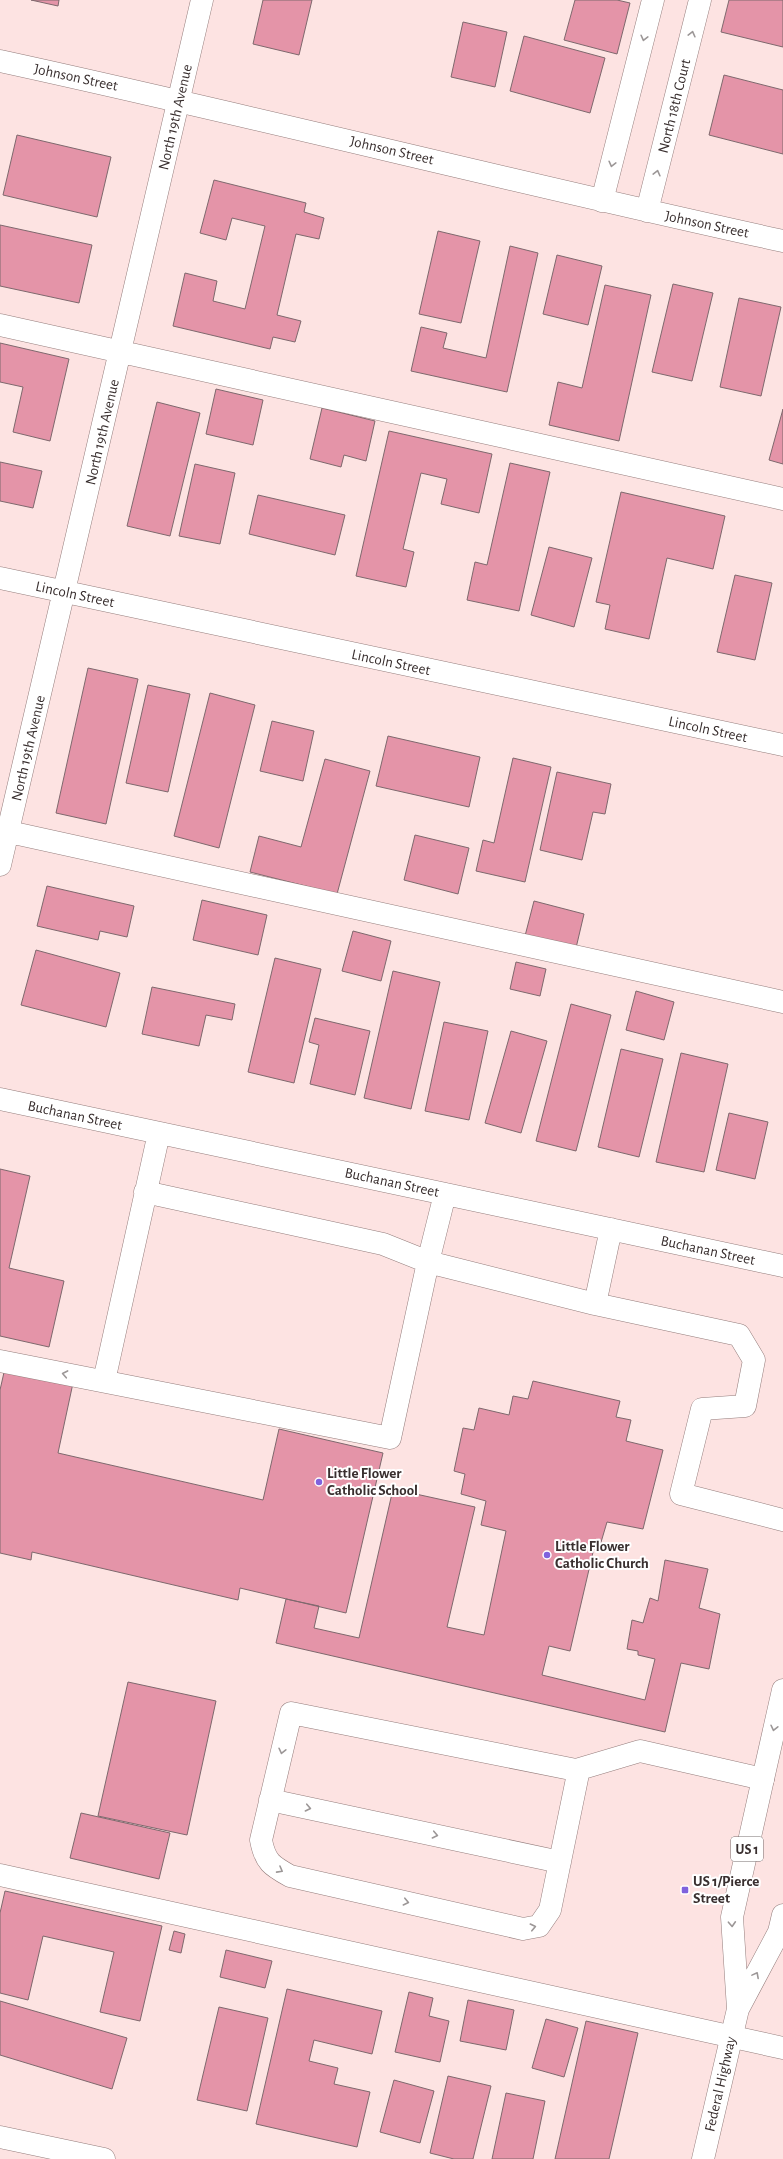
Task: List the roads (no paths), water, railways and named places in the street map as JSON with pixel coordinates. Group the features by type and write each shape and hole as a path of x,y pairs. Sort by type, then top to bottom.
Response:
{"street":[{"name":"North 19th Avenue","path":"0,865 4,831 64,592 202,0"},
{"path":"602,201 653,0"},
{"name":"North 18th Court","path":"647,211 700,0"},
{"name":"Johnson Street","path":"0,60 179,100 602,201 783,241"},
{"path":"0,325 783,499"},
{"name":"Lincoln Street","path":"0,578 783,745"},
{"path":"4,831 783,1002"},
{"name":"Buchanan Street","path":"0,1099 783,1266"},
{"path":"104,1381 159,1133"},
{"path":"145,1192 383,1244 428,1262 595,1304 739,1335 754,1360 745,1406 702,1409 681,1494 783,1520"},
{"path":"0,1361 390,1438 428,1262 445,1194"},
{"path":"595,1304 611,1229"},
{"name":"Federal Highway","path":"738,2009 732,1917 783,1690"},
{"path":"579,1769 550,1910 539,1926 523,1929 290,1876 272,1866 264,1855 261,1840 291,1713 579,1769 640,1751 763,1779"},
{"path":"270,1800 560,1862"},
{"path":"0,1875 783,2048"},
{"name":"Federal Highway","path":"703,2159 738,2009 779,1932 783,1915"},
{"path":"0,2137 104,2159"}],"place":[{"name":"Little Flower Catholic School","path":"319,1482"},
{"name":"Little Flower Catholic Church","path":"547,1555"},
{"name":"US 1/Pierce Street","path":"685,1890"}]}
